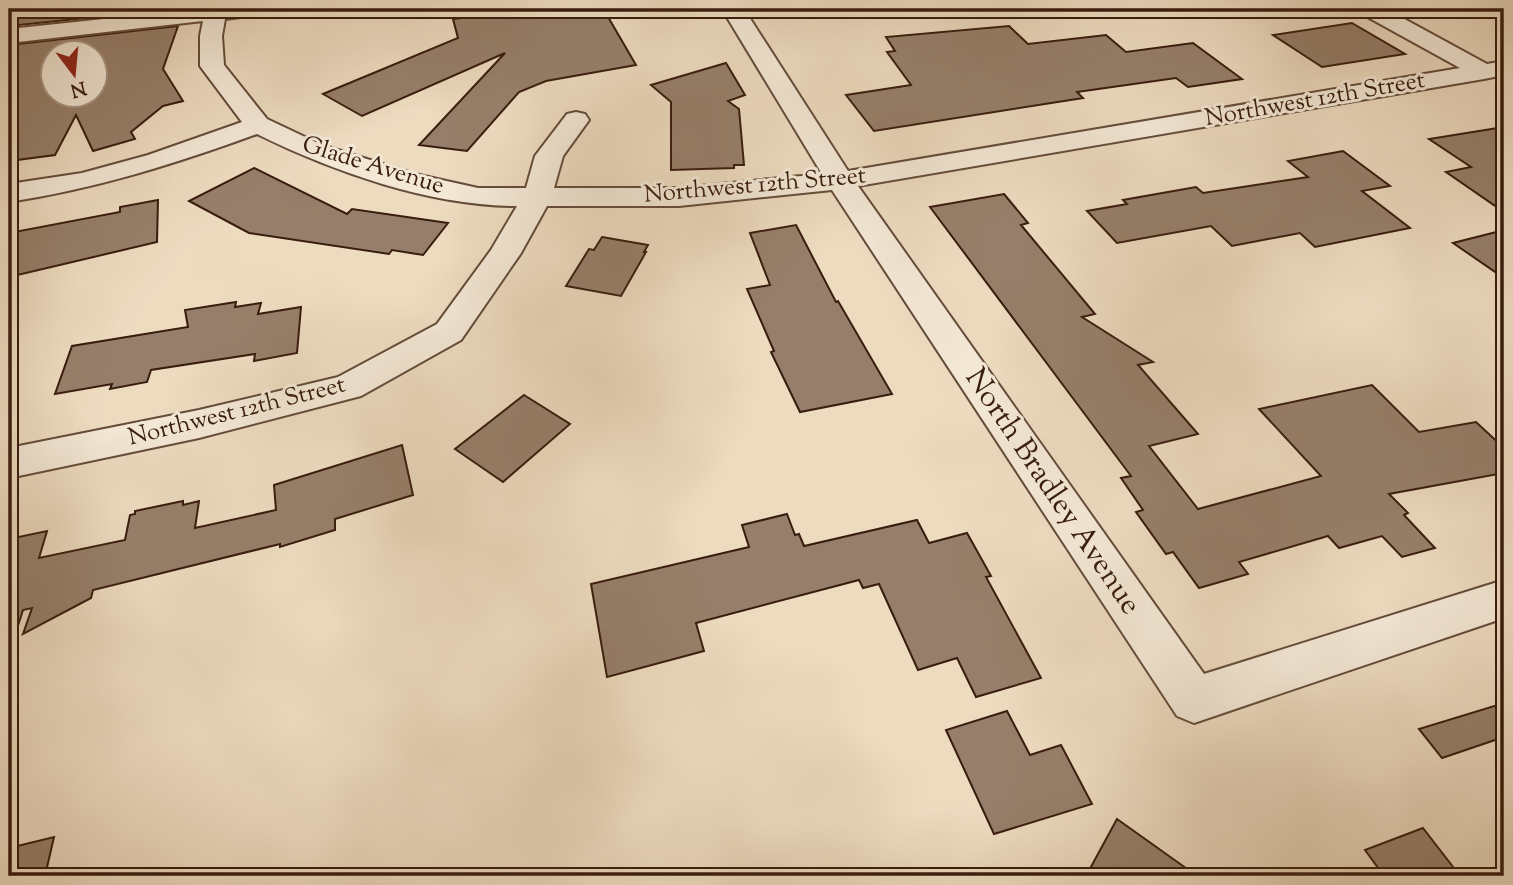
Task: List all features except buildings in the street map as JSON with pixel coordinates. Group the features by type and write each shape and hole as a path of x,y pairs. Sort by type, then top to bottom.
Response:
{"street":[{"path":"9,36 216,11 256,9"},
{"name":"North Bradley Avenue","path":"733,9 840,181 1194,700 1504,599"},
{"path":"1370,9 1494,70"},
{"name":"Glade Avenue","path":"216,11 211,36 212,66 258,125 312,151 408,181 478,197 538,195"},
{"name":"Northwest 12th Street","path":"9,463 199,425 348,387 449,332 505,253 538,195 679,197 840,181 1494,70"},
{"path":"538,195 549,156 576,120"},
{"path":"9,193 96,178 158,161 258,125"}]}
